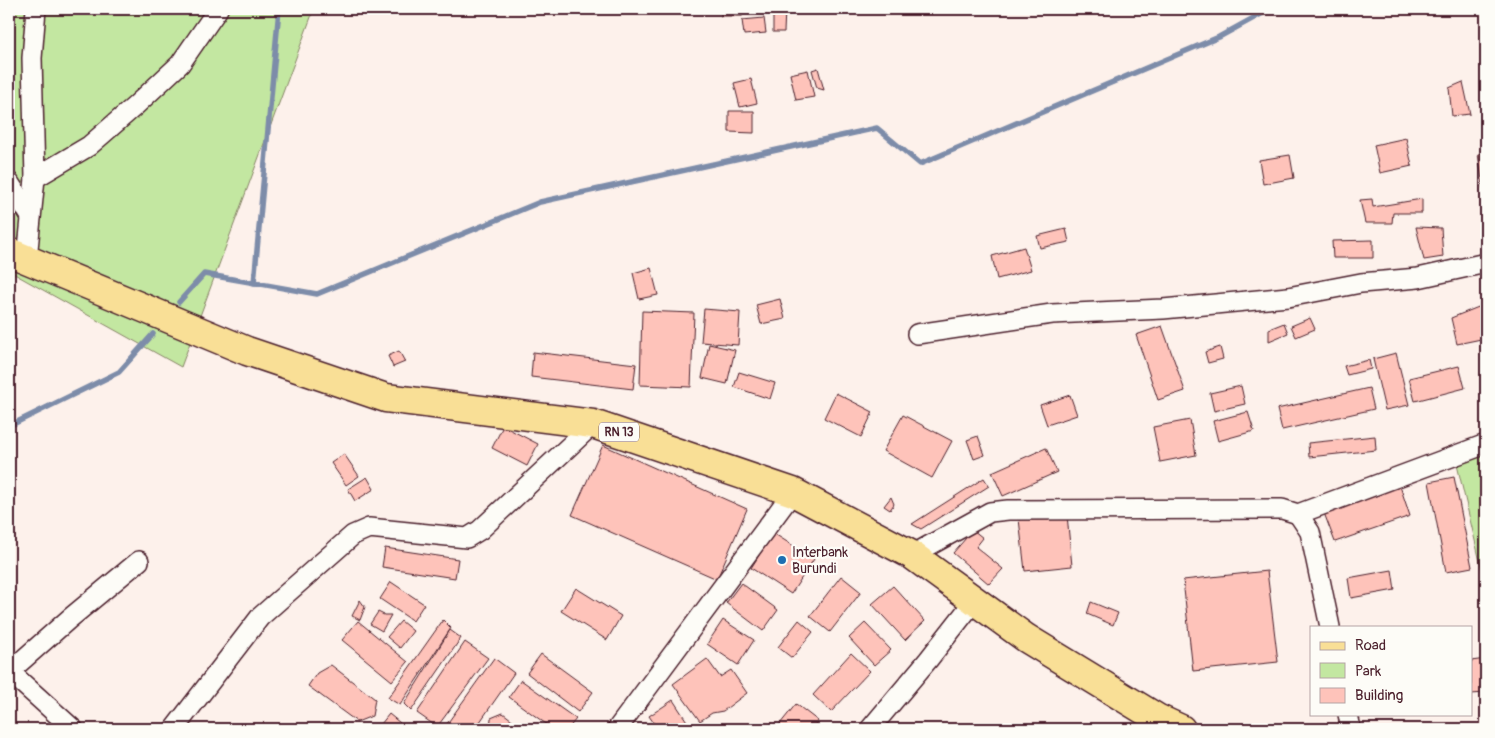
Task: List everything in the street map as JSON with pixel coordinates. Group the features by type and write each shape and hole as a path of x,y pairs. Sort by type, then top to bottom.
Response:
{"main road":[{"name":"RN 13","path":"18,255 247,351 386,398 593,424 793,492 912,555 1026,638 1157,718 1181,729"}],"street":[{"path":"18,255 31,217 35,178 32,58 36,9"},
{"path":"35,178 89,146 135,106 180,64 218,9"},
{"path":"9,182 31,217"},
{"path":"918,334 1052,314 1163,308 1288,296 1361,283 1418,278 1486,262"},
{"path":"174,729 260,617 353,535 369,528 467,538 480,530 593,424"},
{"path":"912,555 990,512 1008,510 1282,509 1298,514 1486,444"},
{"path":"616,729 793,492"},
{"path":"1298,514 1310,532 1330,626"},
{"path":"73,729 9,672 139,561"},
{"path":"870,729 975,600"},
{"path":"1348,716 1351,729"}],"green space":[{"path":"9,9 314,9 181,367 9,271"},
{"path":"1486,433 1486,587 1454,452"}],"building":[{"path":"721,9 742,9 742,16 721,16"},
{"path":"773,9 785,9 784,32 773,32"},
{"path":"764,18 766,33 744,35 742,20"},
{"path":"818,68 824,90 817,88 812,70"},
{"path":"808,70 814,97 796,100 790,74"},
{"path":"751,79 757,103 740,107 734,83"},
{"path":"1463,82 1470,114 1452,116 1449,88"},
{"path":"729,111 754,111 754,133 729,132"},
{"path":"1406,138 1412,166 1380,173 1374,145"},
{"path":"1486,152 1486,193 1484,193 1478,154"},
{"path":"1290,155 1294,178 1263,184 1259,160"},
{"path":"1372,199 1373,207 1422,199 1422,213 1393,213 1392,223 1365,223 1360,200"},
{"path":"1416,227 1441,228 1443,257 1424,260"},
{"path":"1066,229 1069,242 1040,248 1037,236"},
{"path":"1373,240 1373,258 1333,258 1332,241"},
{"path":"1024,247 1031,270 997,279 992,256"},
{"path":"651,268 658,295 639,299 633,273"},
{"path":"780,299 785,319 761,324 756,305"},
{"path":"1486,304 1486,338 1457,344 1451,318"},
{"path":"704,309 740,312 738,345 701,342"},
{"path":"642,311 694,313 691,387 640,385"},
{"path":"1310,318 1315,329 1296,337 1291,326"},
{"path":"1284,323 1288,333 1269,341 1269,329"},
{"path":"1162,326 1185,391 1158,400 1136,335"},
{"path":"709,344 735,350 727,384 702,378"},
{"path":"1220,347 1223,359 1208,363 1205,352"},
{"path":"399,351 405,362 393,367 388,356"},
{"path":"533,352 636,364 633,389 531,377"},
{"path":"1396,353 1409,405 1385,410 1373,359"},
{"path":"1369,360 1371,369 1347,375 1344,366"},
{"path":"1459,366 1465,388 1415,401 1409,378"},
{"path":"739,372 775,383 770,399 734,387"},
{"path":"1241,386 1245,404 1214,411 1210,393"},
{"path":"1369,388 1374,409 1282,430 1277,409"},
{"path":"836,393 873,412 861,437 824,418"},
{"path":"1070,395 1077,415 1047,425 1040,405"},
{"path":"1248,412 1254,431 1218,441 1213,421"},
{"path":"903,415 952,441 932,478 883,451"},
{"path":"1190,420 1196,455 1160,462 1153,427"},
{"path":"503,426 538,444 527,466 492,448"},
{"path":"978,436 985,455 974,459 967,440"},
{"path":"1375,436 1376,450 1309,457 1308,443"},
{"path":"603,445 747,509 717,579 572,515"},
{"path":"1046,448 1057,472 1003,496 992,472"},
{"path":"344,454 359,476 346,485 331,463"},
{"path":"367,477 374,489 355,501 348,489"},
{"path":"1454,477 1472,567 1446,572 1429,482"},
{"path":"984,478 989,486 921,529 912,524"},
{"path":"1400,486 1410,516 1335,542 1324,513"},
{"path":"891,497 894,504 890,510 884,506"},
{"path":"1067,515 1072,566 1025,571 1019,519"},
{"path":"973,530 983,538 976,547 1003,569 989,584 953,553"},
{"path":"773,533 814,559 791,594 751,568"},
{"path":"385,548 458,559 455,578 382,567"},
{"path":"1392,570 1395,590 1351,598 1348,578"},
{"path":"1267,571 1278,662 1193,671 1183,580"},
{"path":"841,576 861,592 830,632 810,616"},
{"path":"391,582 424,604 413,621 380,599"},
{"path":"741,583 778,610 763,631 726,603"},
{"path":"893,586 925,621 905,640 872,604"},
{"path":"576,588 621,616 607,640 561,611"},
{"path":"360,600 365,607 360,620 352,616"},
{"path":"1091,602 1118,613 1113,625 1087,614"},
{"path":"378,612 384,615 391,615 382,631 370,624"},
{"path":"443,620 451,628 400,705 388,698"},
{"path":"723,620 754,640 738,665 707,644"},
{"path":"799,620 813,632 792,658 778,647"},
{"path":"358,621 408,662 392,681 342,640"},
{"path":"401,621 413,631 400,648 387,637"},
{"path":"865,623 891,650 874,665 849,638"},
{"path":"450,630 461,638 411,711 404,704"},
{"path":"465,642 488,658 437,727 417,713"},
{"path":"851,653 870,671 831,712 813,695"},
{"path":"541,654 593,692 578,712 527,673"},
{"path":"494,658 514,673 475,729 444,728"},
{"path":"707,659 720,677 731,670 747,693 723,711 712,713 700,721 673,684"},
{"path":"1486,659 1486,693 1472,694 1472,661"},
{"path":"331,665 375,699 372,716 357,722 308,686 317,673"},
{"path":"521,680 576,719 568,729 553,729 509,697"},
{"path":"673,700 692,729 658,729 649,716"},
{"path":"796,704 818,721 812,729 776,729"},
{"path":"503,713 524,729 490,729 491,718"},
{"path":"389,714 400,723 396,729 377,729"}],"waterway":[{"path":"254,283 279,9"},
{"path":"179,302 204,274 317,294 540,202 877,128 920,164 1219,37 1270,9"},
{"path":"9,426 119,372 153,334"}],"place":[{"name":"Interbank Burundi","path":"782,560"}]}
